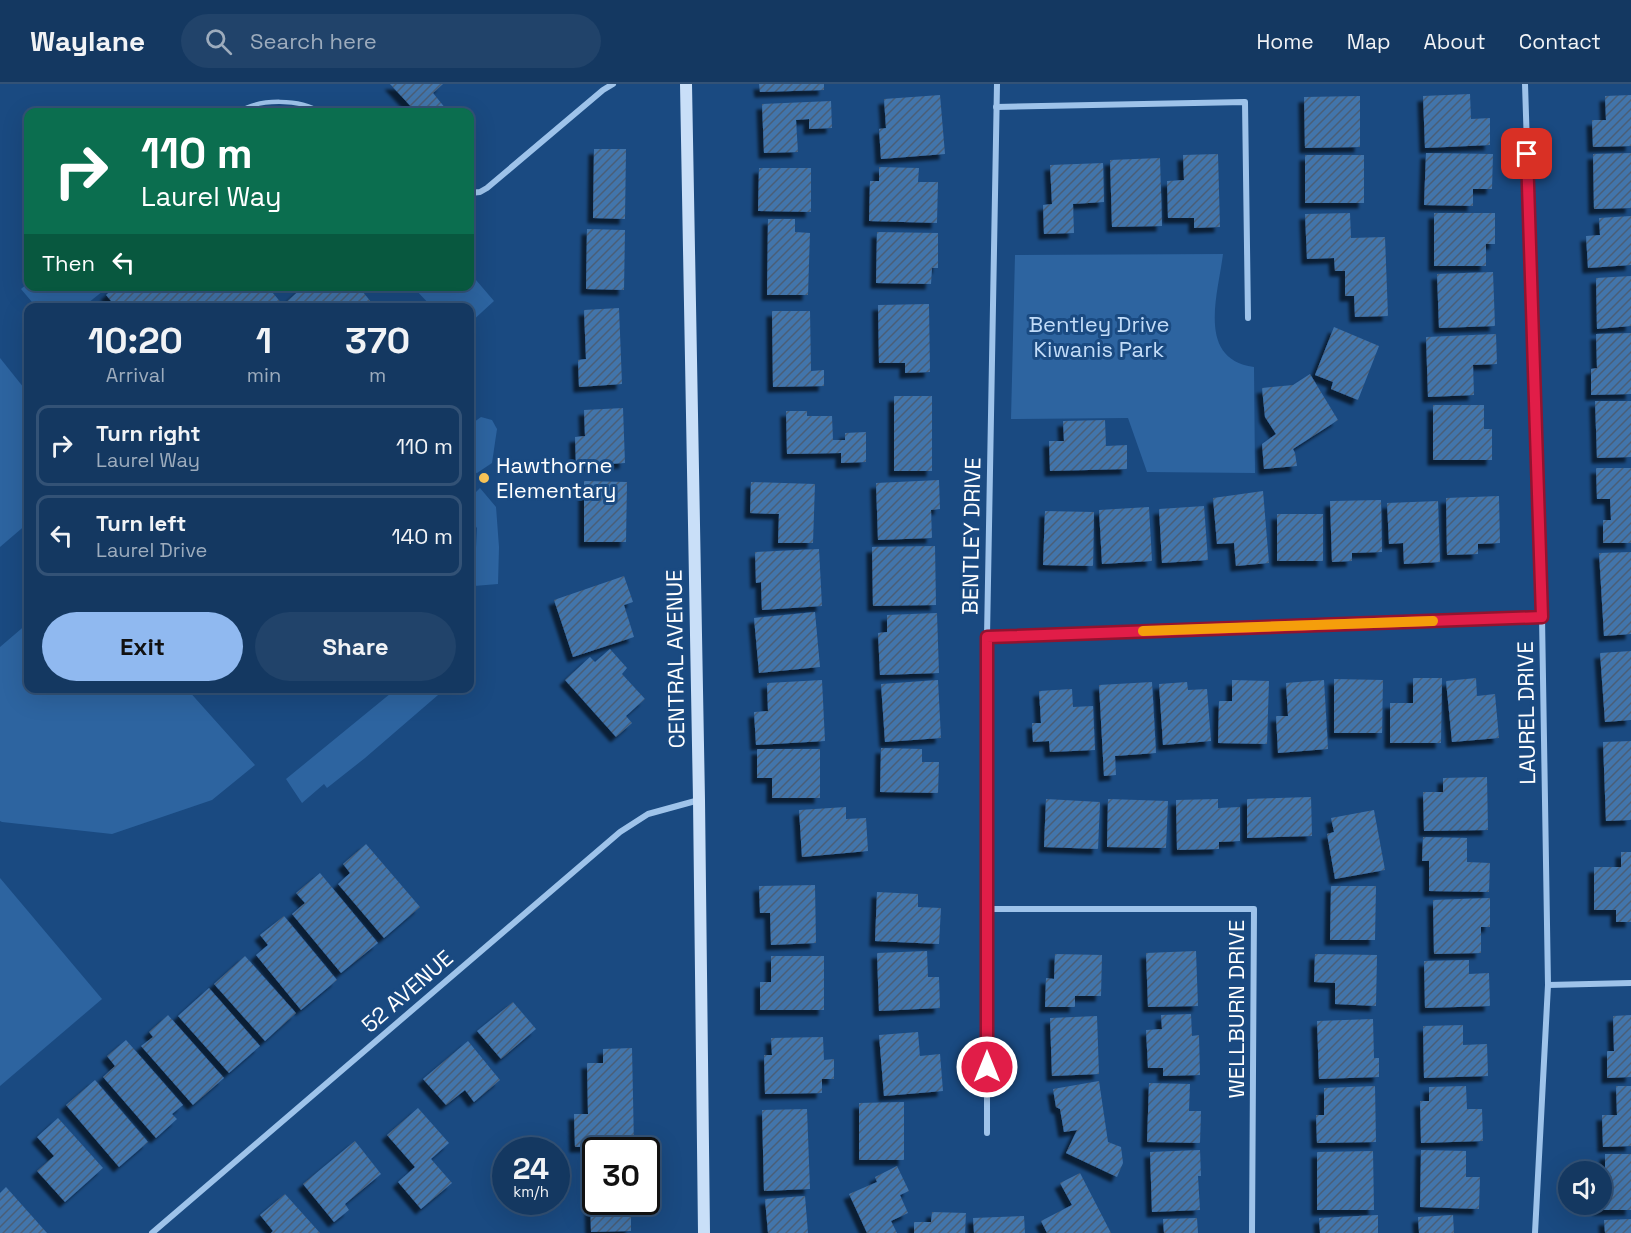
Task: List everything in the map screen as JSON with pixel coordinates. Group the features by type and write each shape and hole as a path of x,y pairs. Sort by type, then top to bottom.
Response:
{"street":[{"path":"474,193 487,188 613,84"},
{"name":"CENTRAL AVENUE","path":"686,84 704,1233"},
{"name":"BENTLEY DRIVE","path":"987,1133 987,637 997,84"},
{"name":"LAUREL DRIVE","path":"1525,84 1542,617 1548,985 1534,1233"},
{"path":"996,107 1245,102 1248,318"},
{"path":"987,637 1542,617"},
{"name":"52 AVENUE","path":"152,1233 620,832 648,814 699,800"},
{"name":"WELLBURN DRIVE","path":"987,909 1254,909 1252,1233"},
{"path":"1548,985 1631,982"}],"lane":[{"path":"245,108 281,101 311,108"}],"green space":[{"name":"Bentley Drive Kiwanis Park","path":"1223,254 1215,306 1217,339 1224,352 1236,362 1254,367 1255,473 1147,472 1128,418 1011,419 1015,255"},
{"path":"474,278 494,301 474,319 474,303 428,303 417,291 474,291"},
{"path":"24,286 24,291 103,291 88,303 33,303 21,289"},
{"path":"0,358 24,388 24,526 0,547"},
{"path":"481,417 492,420 497,429 492,463 477,473 474,473 474,422"},
{"path":"480,488 496,507 499,547 498,584 474,586 477,528 474,524 474,494"},
{"path":"24,626 24,693 191,693 255,765 212,800 112,834 2,822 0,821 0,647"},
{"path":"391,693 440,693 365,758 327,788 324,784 302,803 286,779"},
{"path":"0,878 102,999 0,1086"}],"building":[{"path":"390,84 443,84 433,93 445,108 412,108"},
{"path":"759,84 824,84 824,90 760,92"},
{"path":"1470,94 1471,119 1490,118 1490,145 1425,148 1423,96"},
{"path":"940,95 945,154 881,159 879,129 886,128 884,99"},
{"path":"1631,95 1631,146 1593,147 1592,120 1606,120 1605,96"},
{"path":"1360,96 1360,147 1305,148 1304,97"},
{"path":"831,101 832,128 809,129 809,119 796,120 798,152 764,153 762,104"},
{"path":"594,149 626,149 625,219 593,218"},
{"path":"1426,153 1493,154 1492,189 1473,189 1473,206 1424,205"},
{"path":"1631,153 1631,208 1594,209 1593,154"},
{"path":"1218,154 1220,227 1194,228 1194,218 1168,218 1167,181 1184,180 1183,155"},
{"path":"1305,155 1364,155 1364,203 1305,203"},
{"path":"1160,158 1162,226 1112,227 1110,160"},
{"path":"1103,163 1104,202 1073,204 1074,233 1044,234 1043,205 1052,204 1050,165"},
{"path":"879,167 919,168 918,182 938,182 937,223 869,221 870,181 879,181"},
{"path":"759,168 811,168 811,212 758,211"},
{"path":"1350,213 1351,238 1385,237 1388,316 1355,317 1354,296 1345,296 1345,271 1335,271 1334,258 1307,259 1305,214"},
{"path":"1434,213 1495,213 1495,244 1486,244 1486,266 1434,266"},
{"path":"1631,216 1631,265 1588,268 1586,236 1600,235 1599,218"},
{"path":"768,219 795,219 795,232 810,233 808,295 767,295"},
{"path":"587,229 625,230 624,290 586,289"},
{"path":"877,232 938,233 938,268 932,268 931,284 876,283"},
{"path":"1493,272 1495,326 1439,328 1437,274"},
{"path":"1631,276 1631,326 1597,329 1596,278"},
{"path":"110,291 271,291 281,303 113,303 106,295"},
{"path":"298,291 362,291 372,303 285,303"},
{"path":"929,304 930,372 905,373 905,363 879,363 878,305"},
{"path":"619,308 622,384 579,387 578,360 586,359 584,310"},
{"path":"772,311 810,311 811,371 824,370 824,386 773,387"},
{"path":"1334,327 1379,346 1358,400 1331,389 1333,382 1315,375"},
{"path":"1631,333 1631,394 1591,395 1591,369 1597,368 1596,334"},
{"path":"1496,334 1497,364 1473,365 1474,395 1428,397 1426,337"},
{"path":"1310,374 1338,420 1293,449 1297,466 1264,469 1262,444 1276,434 1265,417 1262,388 1293,385"},
{"path":"894,396 932,396 932,471 894,471"},
{"path":"1595,401 1631,401 1631,457 1597,458"},
{"path":"1433,405 1484,405 1484,429 1492,429 1492,460 1433,460"},
{"path":"623,408 625,463 576,466 575,437 585,436 584,410"},
{"path":"786,411 807,411 807,416 832,416 833,440 845,440 845,433 866,432 866,462 841,463 841,453 787,454"},
{"path":"1105,420 1106,446 1127,445 1127,469 1050,471 1049,441 1064,441 1063,421"},
{"path":"1596,468 1631,468 1631,543 1603,543 1603,520 1611,520 1610,499 1597,499"},
{"path":"939,480 940,509 931,510 932,538 878,540 876,483"},
{"path":"584,481 627,482 626,542 584,542"},
{"path":"751,482 815,484 813,543 778,543 779,514 750,513"},
{"path":"1263,491 1269,563 1236,566 1234,543 1217,544 1213,498"},
{"path":"1499,496 1500,543 1478,544 1478,554 1447,555 1446,498"},
{"path":"1381,500 1382,552 1352,553 1352,561 1332,562 1330,501"},
{"path":"1438,501 1440,562 1404,564 1403,543 1389,544 1387,503"},
{"path":"1204,506 1208,560 1162,563 1159,509"},
{"path":"1149,507 1152,561 1102,564 1099,510"},
{"path":"1045,511 1094,512 1093,566 1043,565"},
{"path":"1277,514 1323,514 1323,561 1277,561"},
{"path":"935,546 936,605 873,606 872,547"},
{"path":"819,549 822,606 762,610 761,582 756,583 755,552"},
{"path":"1631,552 1631,634 1604,636 1599,553"},
{"path":"624,576 633,602 624,605 634,637 573,657 554,600"},
{"path":"815,612 820,667 759,673 754,618"},
{"path":"937,613 939,673 880,675 878,633 887,632 887,615"},
{"path":"610,649 627,668 622,674 645,699 626,716 632,723 616,737 565,680 590,657 595,662"},
{"path":"1631,651 1631,720 1605,722 1600,653"},
{"path":"1413,678 1442,678 1441,743 1390,743 1390,703 1413,703"},
{"path":"1476,678 1477,696 1495,694 1499,738 1452,742 1446,681"},
{"path":"1334,679 1383,680 1382,733 1334,733"},
{"path":"822,680 825,741 756,745 754,712 768,711 767,683"},
{"path":"938,680 941,738 885,742 881,684"},
{"path":"1232,680 1269,681 1267,744 1218,743 1219,701 1232,701"},
{"path":"1324,680 1328,749 1278,753 1276,716 1288,716 1286,683"},
{"path":"1152,682 1156,753 1115,756 1116,775 1104,776 1099,685"},
{"path":"1187,682 1188,690 1207,689 1211,741 1163,745 1159,684"},
{"path":"1072,689 1073,707 1093,706 1095,750 1050,752 1049,741 1033,742 1032,723 1041,723 1039,691"},
{"path":"1631,741 1631,820 1606,821 1603,742"},
{"path":"881,748 922,749 922,762 939,762 938,793 880,792"},
{"path":"757,749 820,749 820,798 772,798 772,778 757,778"},
{"path":"1487,777 1488,830 1424,831 1423,792 1443,792 1443,778"},
{"path":"1311,797 1312,836 1247,838 1247,799"},
{"path":"1046,799 1100,802 1098,849 1044,847"},
{"path":"1108,799 1168,801 1166,848 1107,847"},
{"path":"1218,799 1218,808 1240,807 1240,841 1219,842 1219,849 1177,850 1176,800"},
{"path":"846,807 846,819 866,818 868,851 802,857 799,810"},
{"path":"1374,810 1385,870 1335,879 1327,834 1334,832 1331,818"},
{"path":"1423,837 1467,838 1467,862 1490,863 1489,892 1429,891 1429,861 1422,861"},
{"path":"366,844 420,907 384,938 338,884 350,873 343,864"},
{"path":"1621,852 1631,852 1631,922 1616,922 1616,910 1594,910 1594,867 1621,867"},
{"path":"320,873 378,943 341,973 292,914 305,903 296,893"},
{"path":"815,885 816,943 771,945 770,913 760,913 759,886"},
{"path":"1331,886 1376,886 1375,940 1330,940"},
{"path":"877,892 918,894 918,907 941,908 939,944 875,941"},
{"path":"1490,898 1490,927 1481,927 1481,953 1434,954 1433,900"},
{"path":"284,916 337,980 301,1010 256,955 268,945 260,935"},
{"path":"927,951 928,977 939,977 940,1008 879,1011 877,953"},
{"path":"1196,951 1198,1006 1148,1007 1146,953"},
{"path":"1055,954 1102,955 1101,996 1075,996 1075,1007 1045,1007 1046,978 1054,979"},
{"path":"1315,954 1377,955 1376,1006 1335,1004 1335,983 1314,982"},
{"path":"245,956 296,1013 265,1041 214,984"},
{"path":"771,956 824,956 824,1010 760,1010 760,982 771,982"},
{"path":"1469,960 1469,974 1489,973 1490,1006 1425,1008 1424,961"},
{"path":"209,988 260,1046 229,1073 178,1016"},
{"path":"513,1002 536,1029 501,1059 477,1031"},
{"path":"1191,1014 1192,1036 1199,1035 1200,1075 1163,1076 1163,1068 1148,1068 1146,1030 1162,1029 1161,1015"},
{"path":"168,1015 224,1078 193,1105 141,1046 153,1037 149,1032"},
{"path":"1631,1015 1631,1077 1607,1078 1607,1051 1614,1051 1613,1016"},
{"path":"1097,1016 1099,1074 1052,1076 1050,1018"},
{"path":"1373,1019 1374,1058 1379,1058 1379,1077 1319,1079 1317,1021"},
{"path":"1463,1025 1463,1045 1487,1044 1488,1076 1424,1078 1423,1026"},
{"path":"918,1032 920,1056 940,1054 943,1091 884,1096 879,1035"},
{"path":"823,1037 824,1060 834,1059 834,1079 822,1079 822,1093 765,1094 764,1055 772,1055 771,1038"},
{"path":"126,1040 183,1105 172,1114 177,1119 156,1138 103,1077 115,1066 107,1056"},
{"path":"468,1041 500,1080 474,1102 465,1090 446,1105 423,1079"},
{"path":"632,1048 634,1137 582,1137 582,1147 575,1147 574,1114 588,1114 587,1063 603,1063 603,1049"},
{"path":"95,1080 148,1142 119,1167 66,1105"},
{"path":"1099,1081 1108,1142 1121,1147 1123,1163 1117,1177 1066,1153 1077,1130 1064,1132 1060,1109 1056,1107 1053,1089"},
{"path":"1149,1083 1190,1084 1189,1111 1201,1111 1200,1143 1147,1142"},
{"path":"1375,1086 1376,1142 1317,1143 1316,1115 1324,1115 1324,1088"},
{"path":"1466,1086 1467,1109 1482,1109 1483,1141 1421,1143 1420,1101 1429,1101 1429,1087"},
{"path":"1616,1086 1631,1086 1631,1146 1603,1147 1602,1115 1617,1115"},
{"path":"904,1102 904,1160 859,1160 859,1103"},
{"path":"418,1108 449,1143 431,1159 452,1183 421,1209 398,1182 415,1167 387,1135"},
{"path":"807,1109 810,1189 764,1191 762,1110"},
{"path":"58,1118 103,1168 65,1202 37,1171 54,1156 37,1137"},
{"path":"355,1141 381,1174 345,1204 349,1210 334,1222 303,1184"},
{"path":"1200,1150 1201,1176 1198,1176 1200,1210 1152,1212 1150,1152"},
{"path":"1421,1150 1466,1151 1466,1177 1480,1177 1479,1209 1420,1207"},
{"path":"1373,1151 1374,1210 1317,1210 1317,1152"},
{"path":"1605,1154 1631,1154 1631,1210 1612,1210 1612,1161 1605,1161"},
{"path":"897,1166 909,1191 900,1195 908,1213 891,1221 897,1233 867,1233 849,1194 877,1182 875,1177"},
{"path":"1080,1173 1111,1233 1047,1233 1041,1221 1072,1205 1060,1183"},
{"path":"6,1187 47,1233 0,1233 0,1193"},
{"path":"285,1194 320,1233 271,1233 273,1231 260,1215"},
{"path":"805,1196 808,1233 768,1233 765,1199"},
{"path":"932,1212 966,1213 965,1233 914,1233 914,1222 931,1222"},
{"path":"591,1215 631,1215 631,1231 591,1232"},
{"path":"1378,1215 1378,1233 1320,1233 1319,1218"},
{"path":"1453,1215 1454,1233 1419,1233 1418,1217"},
{"path":"1024,1216 1025,1233 974,1233 973,1218"},
{"path":"1197,1218 1198,1233 1164,1233 1163,1219"},
{"path":"1631,1219 1631,1233 1605,1233 1604,1220"}],"slow traffic":[{"path":"1143,631 1433,621"}],"place":[{"name":"Hawthorne Elementary","path":"484,478"}],"route":[{"path":"987,1067 987,637 1542,617 1527,154"}]}
